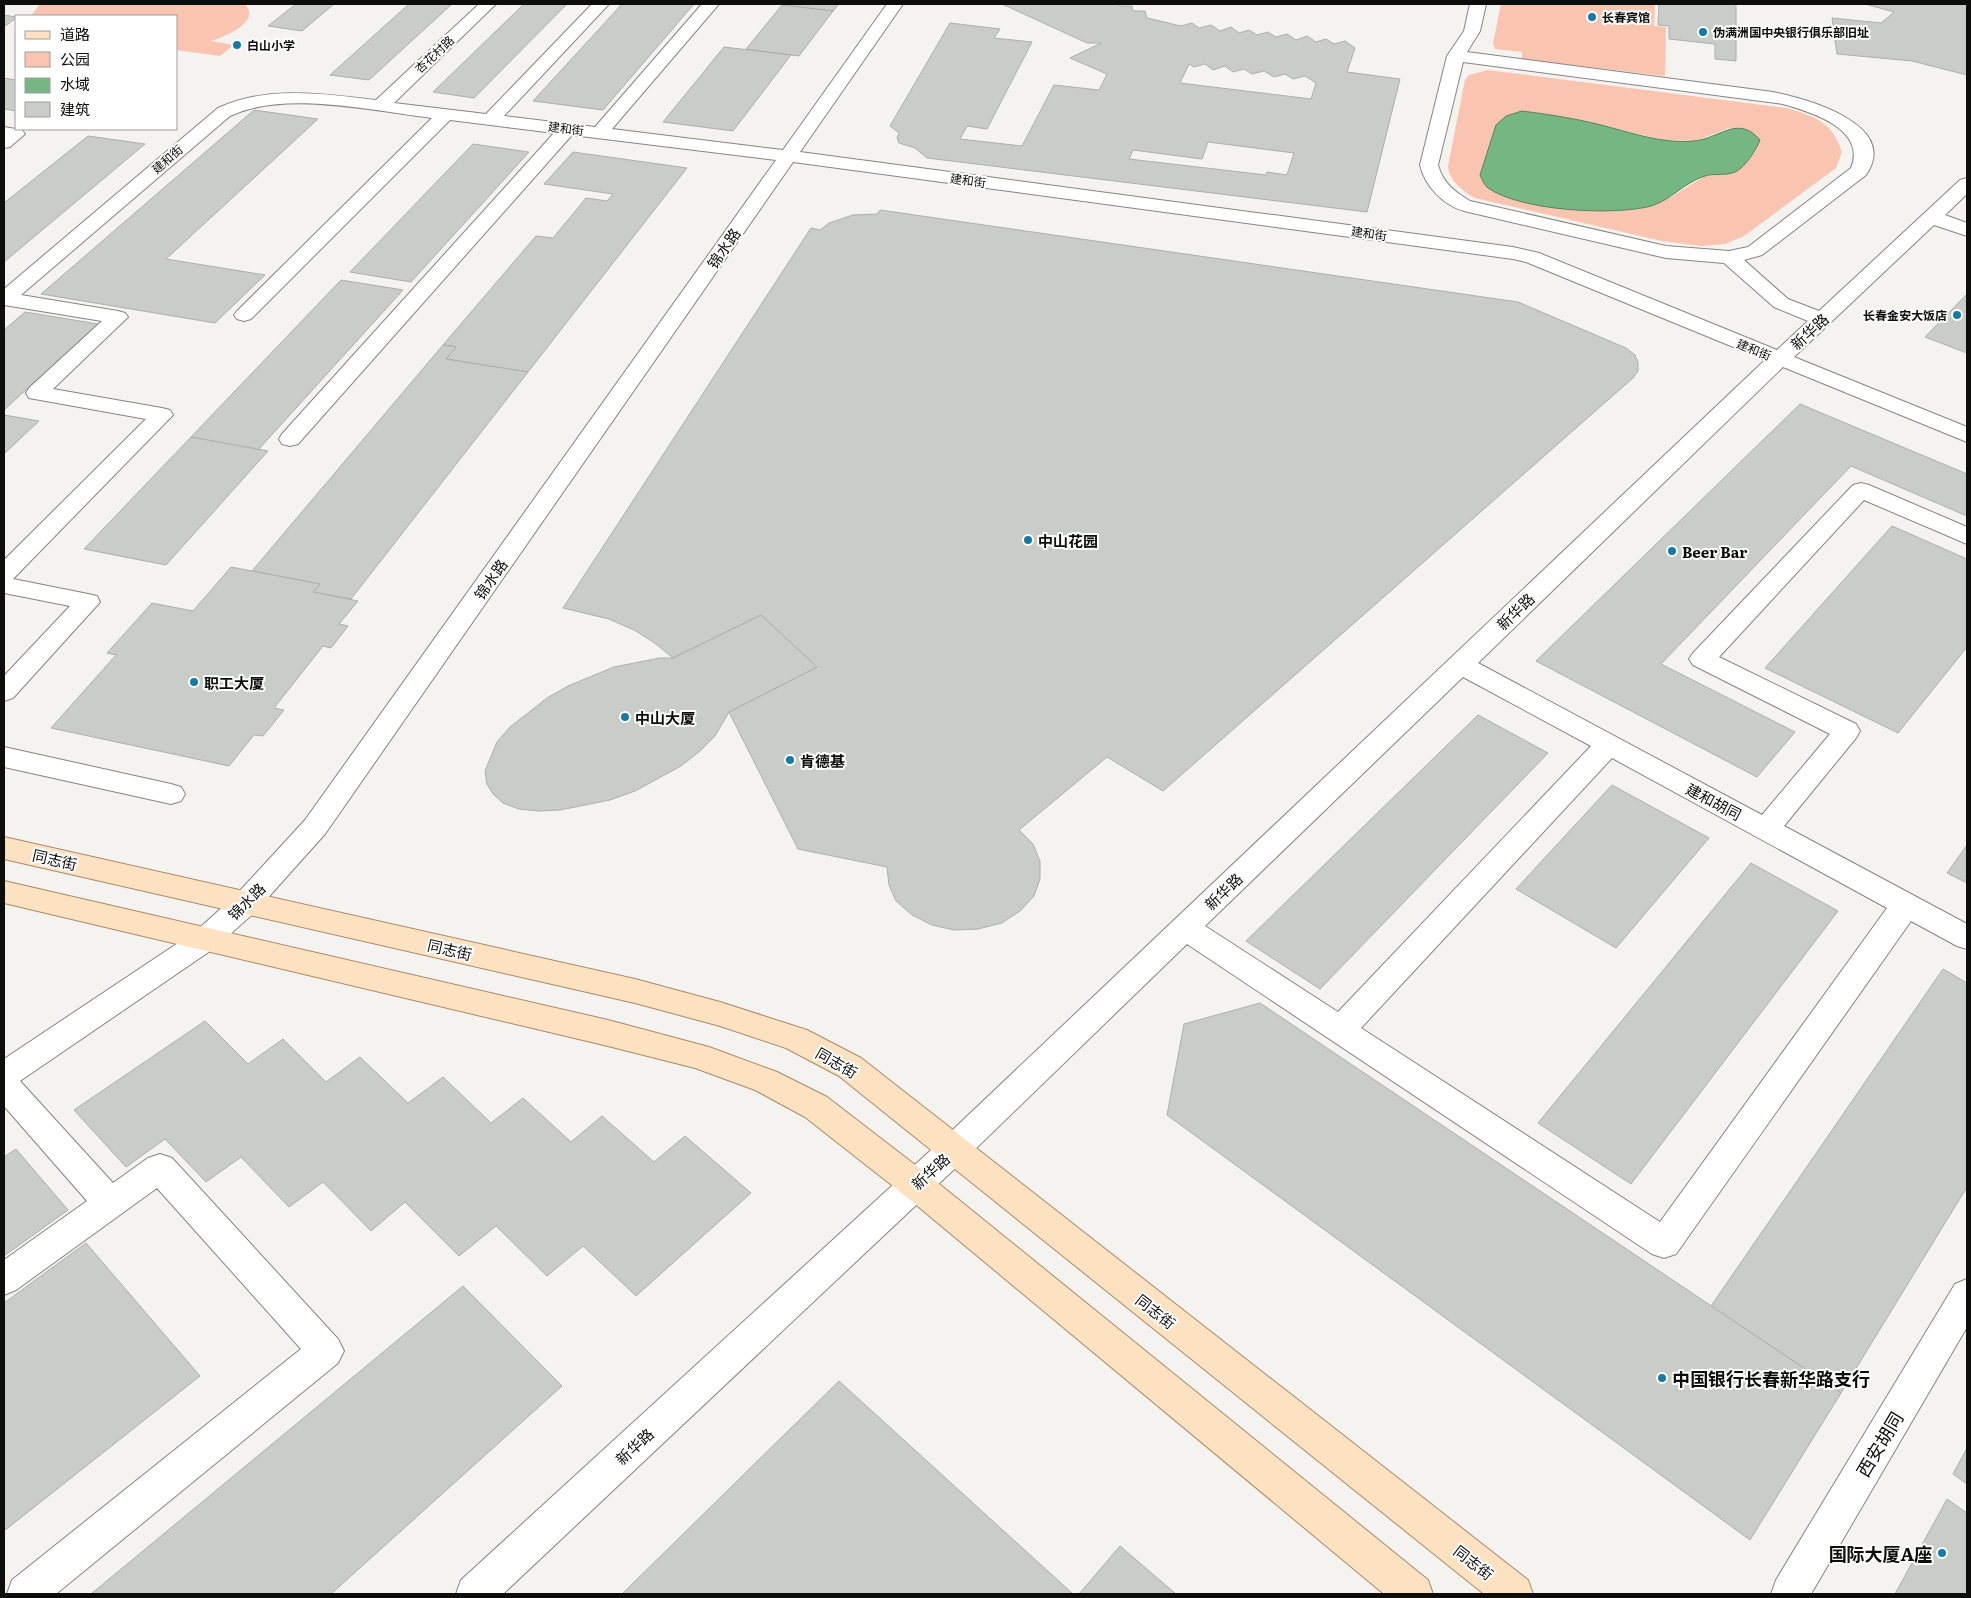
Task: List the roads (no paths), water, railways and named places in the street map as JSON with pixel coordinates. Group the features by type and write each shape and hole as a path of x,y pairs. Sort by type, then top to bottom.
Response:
{"main road":[{"name":"同志街","path":"4,848 635,991 720,1014 796,1039 850,1067 1514,1594"},
{"path":"4,892 608,1033 698,1056 766,1081 816,1107 915,1184 1414,1594"}],"street":[{"name":"杏花村路","path":"381,105 488,4"},
{"path":"491,119 601,4"},
{"path":"600,132 711,4"},
{"name":"锦水路","path":"4,1075 206,939 246,903 315,828 895,4"},
{"path":"1456,56 1772,96 1821,111 1842,122 1858,136 1864,154 1859,171 1755,251 1730,257 1666,252 1464,205 1449,196 1431,176 1429,165 1456,56 1472,31 1478,4"},
{"name":"建和街","path":"4,299 212,121 234,106 253,101 281,98 312,98 788,156 1513,253 1532,257 1967,435"},
{"path":"244,315 447,113"},
{"path":"290,439 568,128"},
{"path":"4,132 16,134 4,143"},
{"name":"新华路","path":"475,1594 953,1150 1779,359 1967,184"},
{"path":"1931,217 1967,230"},
{"path":"1730,257 1781,302 1821,319"},
{"path":"4,299 118,317 37,393 162,415 4,574"},
{"path":"1766,829 1847,731 1702,659 1861,490 1967,536"},
{"path":"4,585 88,602 4,692"},
{"name":"建和胡同","path":"1460,664 1967,938"},
{"path":"1340,1030 1609,744"},
{"path":"4,757 171,794"},
{"path":"1185,928 1664,1243 1906,905"},
{"path":"4,1084 110,1203"},
{"path":"4,1279 160,1168 326,1351 26,1594"},
{"name":"西安胡同","path":"1790,1594 1967,1294"}],"water":[{"path":"1522,111 1578,120 1669,141 1694,141 1736,128 1752,132 1760,140 1750,158 1739,170 1731,173 1709,175 1698,179 1665,200 1651,206 1614,211 1568,209 1522,202 1503,196 1488,188 1482,180 1480,175 1496,125 1506,116"}],"place":[{"name":"长春宾馆","path":"1592,17"},
{"name":"伪满洲国中央银行俱乐部旧址","path":"1703,32"},
{"name":"白山小学","path":"237,45"},
{"name":"长春金安大饭店","path":"1957,315"},
{"name":"中山花园","path":"1028,540"},
{"name":"Beer Bar","path":"1672,551"},
{"name":"职工大厦","path":"194,682"},
{"name":"中山大厦","path":"625,717"},
{"name":"肯德基","path":"790,760"},
{"name":"中国银行长春新华路支行","path":"1662,1378"},
{"name":"国际大厦A座","path":"1942,1553"}]}
